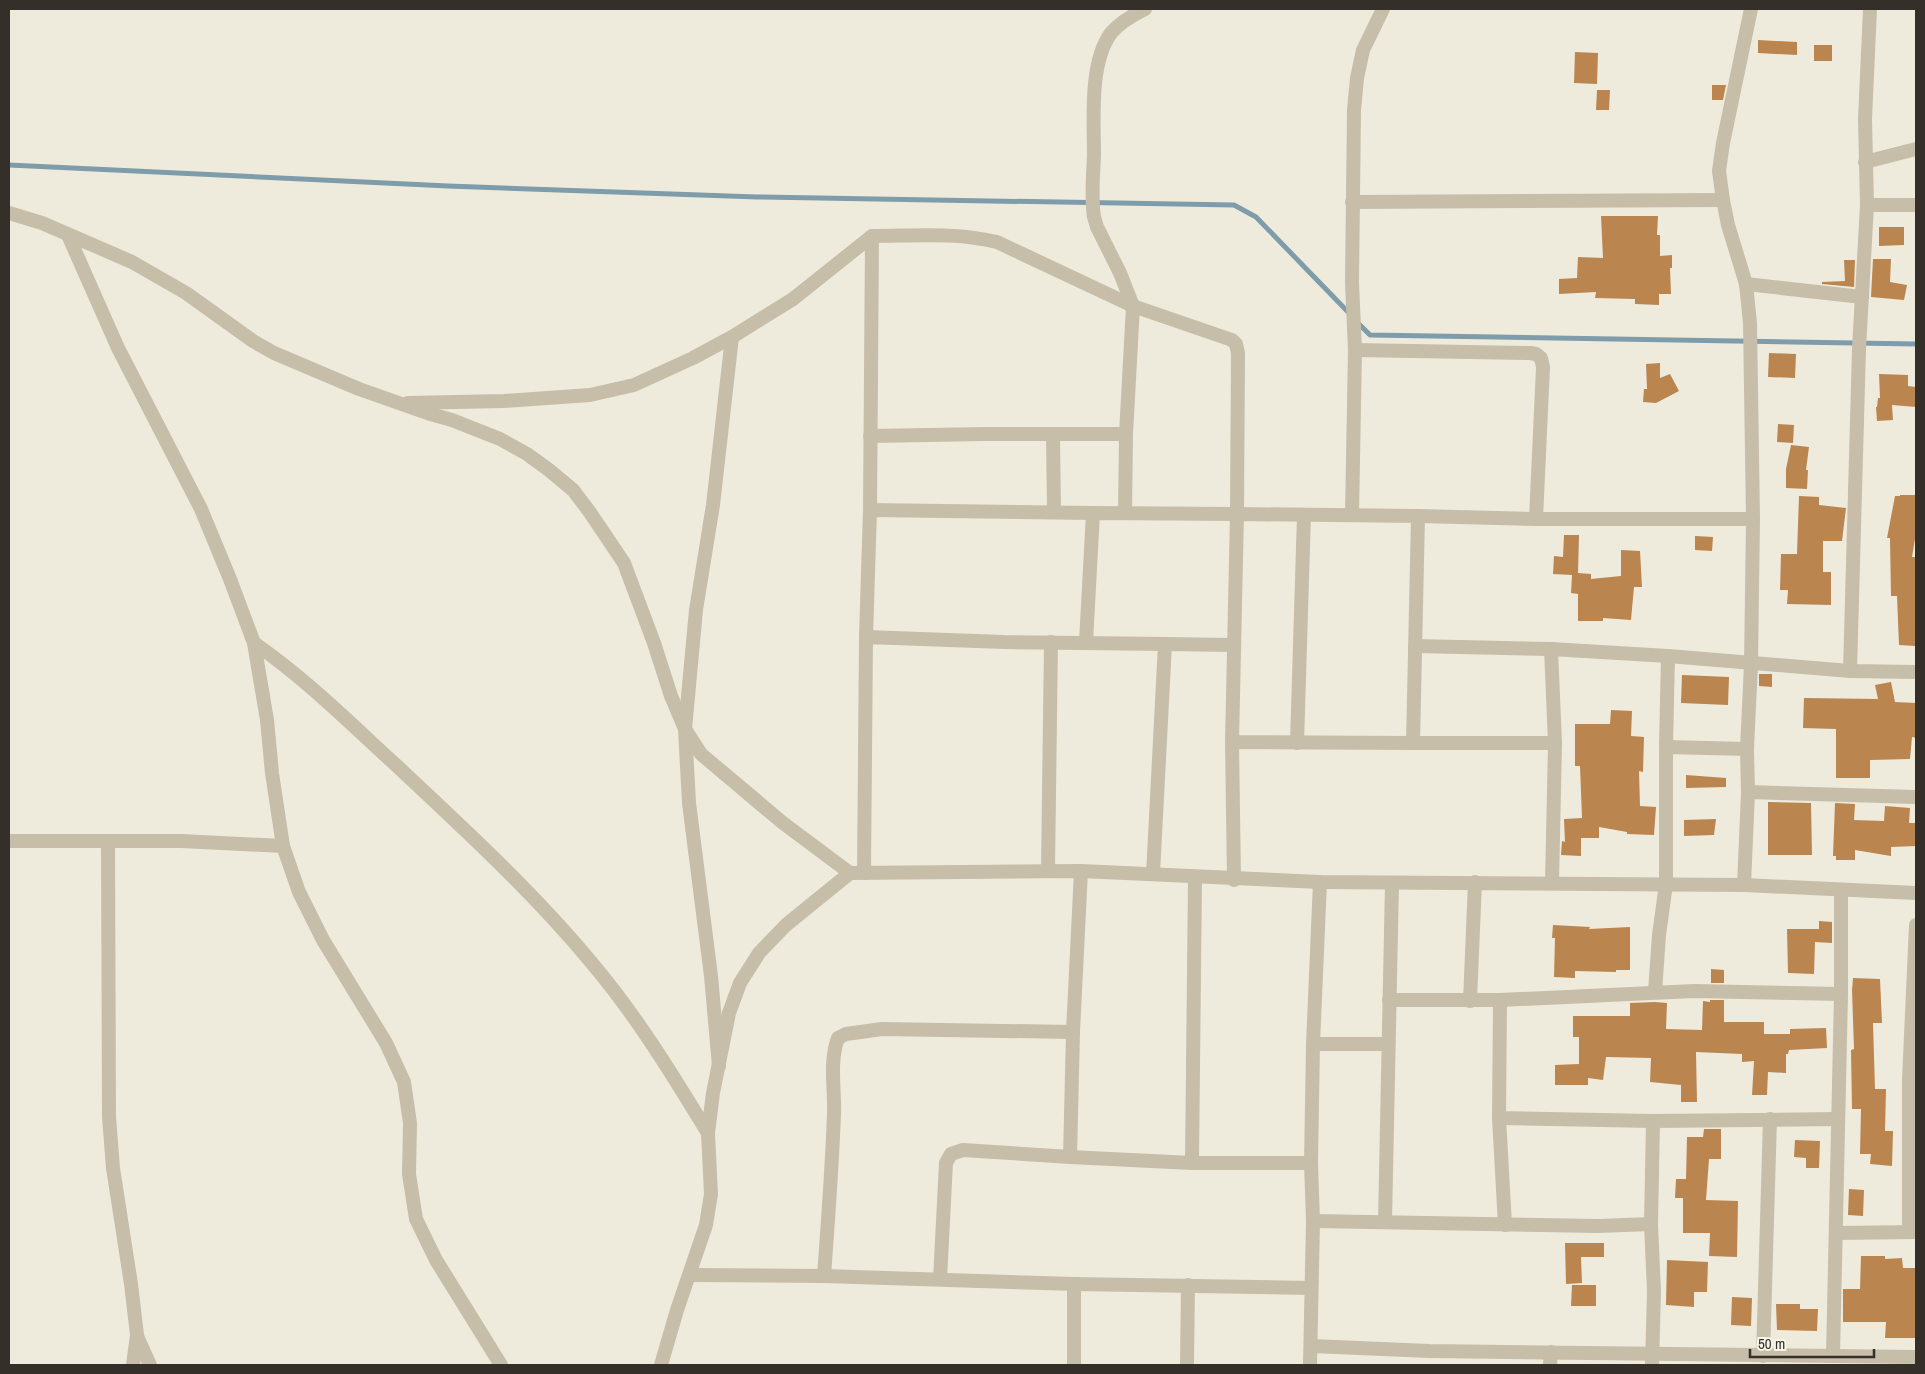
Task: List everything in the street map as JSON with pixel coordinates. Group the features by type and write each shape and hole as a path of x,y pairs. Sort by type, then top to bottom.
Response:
{"street":[{"path":"1125,513 1126,434 1134,306 1094,217 1094,96 1102,49 1111,33 1126,19 1145,9"},
{"path":"1352,515 1355,350 1352,202 1354,110 1357,78 1363,50 1383,9"},
{"path":"1744,885 1748,792 1747,749 1751,664 1753,519 1750,324 1746,284 1723,200 1719,171 1723,143 1751,9"},
{"path":"1850,671 1862,297 1867,205 1864,120 1870,9"},
{"path":"1865,162 1916,149"},
{"path":"1352,202 1723,200"},
{"path":"1867,205 1916,205"},
{"path":"9,213 42,223 132,262 186,294 274,354 398,403 452,420 500,439 527,454 549,470 573,490 606,535 624,564 654,643 670,696 685,730 701,754 783,823 857,873 1081,871 1234,880 1744,885 1916,893"},
{"path":"68,234 118,348 201,509 254,643 266,712 272,773 283,846 299,892 315,924 386,1043 404,1082 410,1123 409,1174 416,1219 436,1260 501,1365"},
{"path":"857,873 870,510 872,236"},
{"path":"398,403 504,401 590,395 634,385 693,358 732,337 793,299 872,236 974,236 997,242 1134,306 1226,337 1236,344 1238,354 1232,742 1234,880"},
{"path":"1746,284 1862,297"},
{"path":"718,1066 711,976 689,803 685,730 696,610 713,505 732,337"},
{"path":"1355,350 1536,354 1541,358 1543,367 1536,519"},
{"path":"1053,434 1054,512"},
{"path":"870,436 1126,434"},
{"path":"870,510 1352,515 1536,519 1753,519"},
{"path":"1086,642 1093,513"},
{"path":"1297,743 1304,515"},
{"path":"1413,743 1418,516"},
{"path":"866,637 1234,645"},
{"path":"1048,872 1051,642"},
{"path":"254,643 285,664 490,852 590,962 617,995 652,1042 708,1133"},
{"path":"1153,874 1165,644"},
{"path":"1415,646 1551,649 1668,656 1850,671 1916,672"},
{"path":"1551,649 1555,743 1552,883"},
{"path":"1655,992 1659,934 1666,884 1668,656"},
{"path":"1232,742 1555,743"},
{"path":"1666,747 1747,749"},
{"path":"1748,792 1916,797"},
{"path":"9,841 181,841 283,846"},
{"path":"108,841 109,1117 113,1168 137,1335 133,1365"},
{"path":"1070,1158 1073,1032 1081,871"},
{"path":"661,1365 677,1310 706,1226 711,1194 708,1133 718,1066 729,1013 740,983 759,953 786,925 857,873"},
{"path":"1192,1163 1195,877"},
{"path":"1310,1365 1313,1221 1311,1163 1313,1044 1320,882"},
{"path":"1470,1001 1475,882"},
{"path":"1385,1222 1392,883"},
{"path":"1832,1355 1841,994 1840,890"},
{"path":"1836,1233 1912,1232 1912,1112 1916,925"},
{"path":"1389,1000 1470,1001 1694,991 1841,994"},
{"path":"1500,1000 1499,1118 1505,1225"},
{"path":"824,1276 834,1112 834,1047 838,1038 846,1034 882,1029 1073,1032"},
{"path":"1313,1044 1388,1044"},
{"path":"1499,1118 1653,1121 1838,1119"},
{"path":"1763,1356 1770,1119"},
{"path":"1652,1360 1654,1291 1651,1224 1653,1121"},
{"path":"940,1279 946,1163 951,1154 962,1150 1070,1158 1192,1163 1311,1163"},
{"path":"1313,1221 1598,1226 1651,1224"},
{"path":"690,1275 824,1276 1074,1284 1311,1288"},
{"path":"1074,1284 1074,1365"},
{"path":"1187,1365 1188,1285"},
{"path":"137,1335 150,1365"},
{"path":"1311,1346 1419,1350 1550,1359 1652,1360 1763,1356 1803,1360 1832,1355 1916,1357"}],"building":[{"path":"1758,40 1797,42 1797,55 1758,53"},
{"path":"1814,45 1832,45 1832,61 1814,61"},
{"path":"1575,52 1598,53 1597,84 1574,83"},
{"path":"1712,85 1726,85 1723,100 1712,100"},
{"path":"1597,90 1610,90 1609,110 1596,110"},
{"path":"1601,216 1658,216 1657,235 1660,235 1660,256 1672,255 1672,268 1670,268 1671,294 1659,294 1659,305 1635,304 1635,299 1595,298 1596,292 1559,294 1559,279 1577,278 1578,257 1603,258"},
{"path":"1879,227 1904,227 1904,245 1879,246"},
{"path":"1873,259 1891,259 1890,282 1907,285 1904,300 1871,297"},
{"path":"1844,260 1855,260 1854,287 1822,284 1822,282 1845,281"},
{"path":"1769,353 1796,354 1795,378 1768,377"},
{"path":"1660,363 1660,378 1670,374 1679,391 1656,403 1643,402 1644,389 1647,389 1646,364"},
{"path":"1879,374 1908,375 1908,386 1916,387 1916,407 1892,405 1893,420 1877,421 1876,407 1878,398 1880,398"},
{"path":"1778,424 1794,425 1793,443 1777,442"},
{"path":"1791,445 1809,447 1806,470 1808,470 1807,489 1786,488 1786,469"},
{"path":"1916,495 1916,533 1912,557 1916,557 1915,646 1899,645 1897,596 1891,596 1890,538 1887,538 1895,496"},
{"path":"1799,496 1819,497 1819,505 1846,508 1842,541 1823,541 1823,572 1831,572 1831,605 1787,604 1788,590 1780,590 1781,554 1797,554"},
{"path":"1564,535 1579,535 1578,573 1591,574 1591,579 1621,576 1621,550 1640,551 1642,587 1634,587 1631,620 1603,618 1603,621 1578,621 1578,594 1571,593 1572,575 1553,574 1554,556 1563,557"},
{"path":"1695,536 1713,537 1712,551 1695,550"},
{"path":"1759,674 1772,674 1772,687 1759,686"},
{"path":"1682,675 1729,677 1728,705 1681,703"},
{"path":"1891,682 1895,702 1916,703 1916,738 1912,737 1910,759 1870,760 1870,778 1836,778 1836,729 1803,728 1804,698 1878,699 1875,685"},
{"path":"1611,710 1632,711 1631,736 1644,737 1643,772 1639,771 1640,806 1656,807 1654,835 1627,834 1627,832 1599,827 1599,838 1581,838 1581,856 1561,855 1562,841 1565,842 1564,819 1582,818 1580,766 1575,766 1575,724 1610,724"},
{"path":"1686,775 1726,778 1726,787 1686,788"},
{"path":"1768,802 1811,803 1812,855 1768,855"},
{"path":"1835,803 1855,804 1854,820 1884,821 1885,806 1910,808 1909,823 1916,823 1916,846 1891,847 1891,856 1855,850 1855,860 1836,860 1836,856 1833,856"},
{"path":"1716,819 1714,835 1684,836 1684,820"},
{"path":"1819,921 1832,922 1832,943 1815,942 1814,974 1788,973 1787,929 1819,929"},
{"path":"1553,925 1590,927 1589,929 1630,927 1630,970 1616,970 1616,972 1575,971 1575,978 1554,977 1555,938 1552,938"},
{"path":"1711,969 1724,970 1724,983 1711,983"},
{"path":"1853,978 1880,979 1882,1023 1873,1023 1875,1089 1886,1089 1885,1131 1893,1131 1892,1166 1870,1164 1871,1154 1860,1154 1861,1109 1852,1109 1851,1050 1854,1049"},
{"path":"1710,1000 1724,1000 1724,1022 1764,1022 1764,1034 1790,1034 1790,1029 1826,1028 1827,1048 1789,1050 1788,1054 1786,1054 1786,1073 1768,1072 1767,1095 1752,1095 1754,1061 1742,1062 1742,1054 1696,1052 1697,1102 1681,1102 1681,1085 1650,1082 1651,1058 1606,1057 1603,1080 1588,1078 1588,1085 1555,1085 1555,1065 1579,1064 1579,1037 1573,1037 1573,1016 1630,1016 1630,1003 1667,1003 1666,1029 1702,1030 1703,1001 1710,1002"},
{"path":"1704,1129 1721,1129 1721,1159 1709,1159 1706,1200 1738,1201 1737,1257 1709,1256 1710,1233 1683,1233 1683,1198 1675,1198 1676,1179 1686,1179 1687,1137 1703,1137"},
{"path":"1795,1140 1820,1141 1819,1168 1806,1168 1806,1158 1794,1157"},
{"path":"1849,1189 1864,1190 1863,1216 1848,1215"},
{"path":"1565,1243 1604,1243 1604,1257 1581,1257 1582,1283 1566,1284"},
{"path":"1861,1256 1885,1256 1885,1259 1902,1258 1903,1268 1916,1268 1916,1338 1885,1338 1886,1322 1843,1322 1843,1289 1860,1289"},
{"path":"1667,1260 1708,1262 1707,1292 1694,1292 1694,1307 1666,1305"},
{"path":"1572,1285 1596,1285 1596,1306 1571,1306"},
{"path":"1732,1297 1752,1298 1751,1326 1731,1325"},
{"path":"1776,1304 1800,1304 1800,1309 1818,1309 1817,1331 1777,1330"}],"waterway":[{"path":"9,165 448,186 757,197 1234,205 1256,217 1350,314"},
{"path":"1357,322 1370,335 1916,344"}]}
